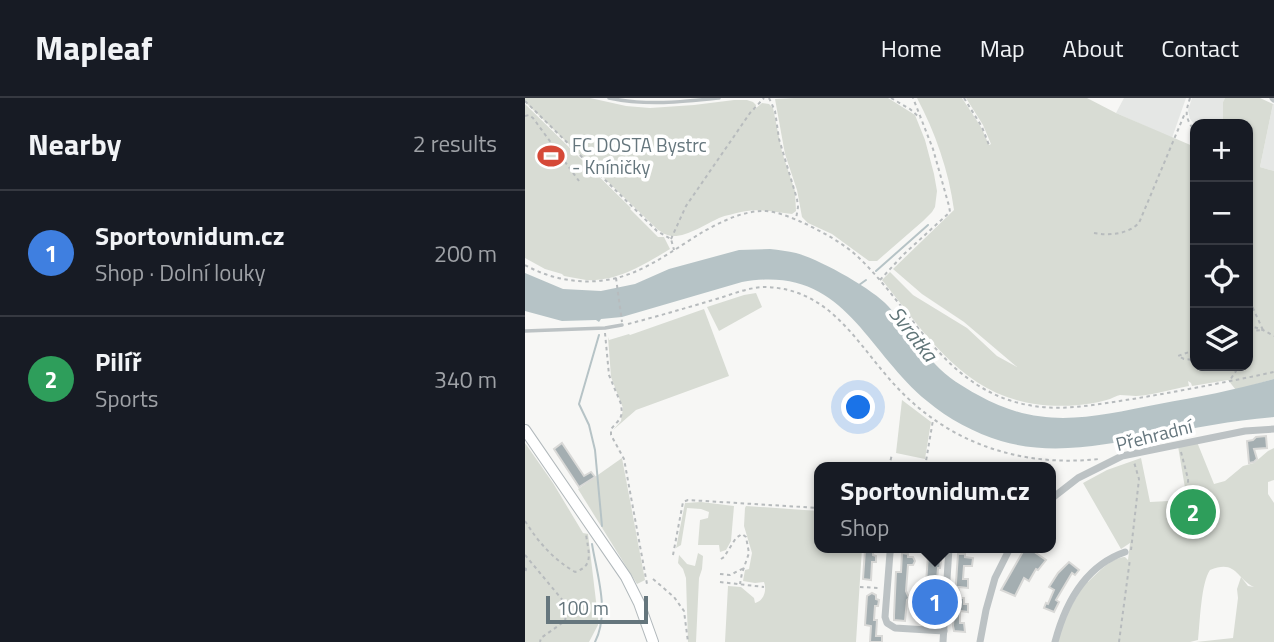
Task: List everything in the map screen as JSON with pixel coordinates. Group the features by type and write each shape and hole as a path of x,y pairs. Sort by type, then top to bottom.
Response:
{"street":[{"name":"Přehradní","path":"1056,495 1078,478 1122,456 1245,431 1274,429"},
{"path":"525,430 618,563 634,592 653,642"},
{"path":"1055,642 1061,619 1086,578 1106,561 1125,552"},
{"path":"890,553 885,617 887,623 895,628 944,631"},
{"path":"943,642 949,553"},
{"path":"980,642 995,578 1008,553"}],"lane":[{"path":"609,98 670,103 719,98"},
{"path":"525,331 605,328 622,324"}],"path":[{"path":"674,250 671,239 686,206 750,113 764,98"},
{"path":"769,98 775,111 779,139 797,199 796,219"},
{"path":"891,98 921,118"},
{"path":"880,281 903,255 950,212 939,169 913,98"},
{"path":"964,98 982,127 989,145"},
{"path":"1094,233 1122,232 1133,229 1139,223 1190,98"},
{"path":"525,102 657,231 671,239"},
{"path":"1185,113 1190,124"},
{"path":"525,116 533,118 579,181"},
{"path":"525,265 563,280 587,282 616,279 632,273 713,227 746,214 767,211 796,219 837,240 880,281 936,350 961,374 982,388 1016,402 1036,407 1088,407 1274,372"},
{"path":"616,279 622,324 746,290 766,288 795,292 824,307 844,323 887,376 933,420 956,434 998,452 1026,459 1083,461 1122,456"},
{"path":"1253,308 1263,330"},
{"path":"1253,327 1274,336"},
{"path":"605,328 609,375 622,412 620,419 611,429 611,435 624,459 647,584"},
{"path":"1253,331 1263,330"},
{"path":"1190,352 1178,356 1190,360"},
{"path":"1230,381 1236,371"},
{"path":"926,462 933,420"},
{"path":"1179,444 1188,479 1189,506"},
{"path":"890,462 892,454"},
{"path":"673,555 681,508 683,502 688,500 814,508"},
{"path":"525,521 538,541 575,572 587,566 589,554 586,534"},
{"path":"721,559 736,538 742,534 746,537 749,553 740,584"},
{"path":"525,555 565,603 567,610 565,621 541,638 540,642"},
{"path":"525,568 525,574"},
{"path":"720,574 730,575 744,568"},
{"path":"653,579 674,597 684,611 688,642"},
{"path":"720,582 764,587"},
{"path":"860,587 887,589"}],"shaded area":[{"path":"525,98 590,98 650,108 734,100 753,102 755,109 762,103 769,104 773,108 782,152 795,191 796,211 792,214 760,210 741,212 719,218 684,234 666,235 525,102"},
{"path":"888,98 915,115 934,174 937,191 935,207 877,261 869,261 832,234 808,223 802,217 797,190 785,154 775,99"},
{"path":"917,98 962,98 989,145 991,144 983,125 966,98 1087,98 1190,145 1190,371 1253,371 1253,119 1223,119 1223,102 1225,98 1260,98 1273,104 1260,167 1274,171 1274,379 1236,390 1228,380 1192,386 1188,381 1189,386 1149,394 1120,395 1079,405 1044,405 1013,399 987,388 963,372 942,353 882,280 890,272 913,295 967,328 997,356 1017,367 964,322 922,294 893,269 954,210 949,181 930,124"},
{"path":"1124,98 1186,98 1172,138 1116,113"},
{"path":"1192,98 1225,98 1223,119 1190,119 1188,110"},
{"name":"FC DOSTA Bystrc - Kníničky","path":"525,104 658,237 664,237 670,249 630,271 597,280 564,276 525,258"},
{"path":"1274,104 1274,171 1260,167"},
{"path":"770,249 806,256 871,291 888,306 945,373 967,389 1001,406 1046,417 1089,416 1203,396 1274,379 1274,417 1077,448 1039,448 1001,441 962,425 927,401 905,380 849,315 828,298 805,286 777,280 742,282 622,317 601,319 599,322 562,321 525,311 525,273 563,289 601,291 635,284 669,269 739,250"},
{"path":"756,293 762,307 719,331 707,307"},
{"path":"704,309 729,376 636,410 613,430 621,421 623,408 611,377 608,337 609,340 630,335"},
{"path":"902,400 931,422 925,459 896,453"},
{"path":"1197,442 1214,484 1225,481 1243,466 1254,463 1274,448 1274,480 1268,482 1268,494 1274,503 1274,642 1196,642 1233,638 1237,589 1241,577 1248,586 1254,587 1231,568 1219,567 1210,570 1207,576 1198,640 1058,642 1063,620 1086,581 1114,560 1125,557 1128,560 1130,543 1121,549 1083,483 1107,470 1141,458 1150,502 1187,500 1178,446"},
{"path":"525,443 583,533 588,534 598,618 598,625 589,642 525,642"},
{"path":"622,458 645,580 637,584 578,489"},
{"path":"685,503 734,506 731,541 726,550 720,552 719,545 698,545 700,520 708,518 709,512 687,508 681,545 676,548"},
{"path":"745,508 814,511 814,553 862,553 856,642 725,642 728,586 741,587 754,598 755,603 763,598 765,592 764,582 743,581 752,553 744,526"},
{"path":"698,553 703,556 699,578 696,642 688,642 686,578 678,563 679,555 687,564 695,566"}],"building":[{"path":"1266,436 1267,448 1254,449 1257,459 1249,463 1247,441"},
{"path":"562,443 584,476 591,472 595,477 579,487 554,449"},
{"path":"865,553 873,553 876,562 872,562 871,580 863,579"},
{"path":"902,553 913,557 915,561 913,565 908,565 906,591 909,598 905,621 894,620 896,572 901,572"},
{"path":"1022,553 1036,553 1046,560 1036,569 1029,581 1024,578 1015,596 1001,590"},
{"path":"958,554 973,558 972,566 964,566 963,579 968,579 968,588 958,587 964,604 968,604 968,612 960,611 960,623 964,623 965,632 954,631 953,626"},
{"path":"928,556 939,556 938,561 941,561 937,580 939,587 926,583"},
{"path":"1069,562 1079,570 1075,575 1072,573 1056,600 1059,602 1054,612 1044,608 1054,590 1049,587"},
{"path":"872,593 879,600 878,606 875,606 874,620 877,620 876,636 882,636 882,642 870,642 871,626 865,625 867,596"}],"waterway":[{"path":"876,271 928,225"},
{"path":"859,285 866,280"},
{"path":"599,335 579,404 589,425 595,450 602,526"},
{"path":"592,544 602,606 602,618 595,642"}],"place":[{"name":"FC DOSTA Bystrc - Kníničky","path":"551,156"},
{"name":"Pilíř","path":"1193,512"},
{"name":"Sportovnidum.cz","path":"935,602"}],"water label":[{"name":"Svratka","path":"913,334"}]}
